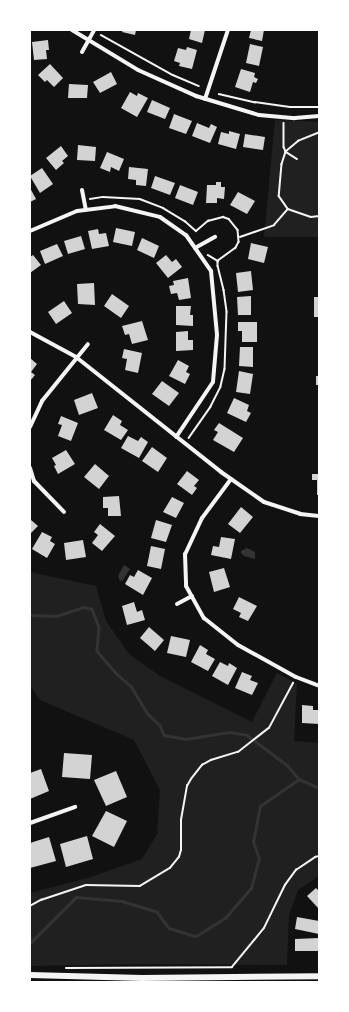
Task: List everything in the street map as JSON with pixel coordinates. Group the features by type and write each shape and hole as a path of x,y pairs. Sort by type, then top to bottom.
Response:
{"main road":[{"path":"31,975 141,980 319,976"}],"street":[{"path":"72,30 138,70 205,99 259,115 284,117 319,116"},
{"path":"82,52 94,30"},
{"path":"205,99 228,30"},
{"path":"82,190 86,210"},
{"path":"30,231 77,211 115,206 160,217 186,235 211,271 217,335 213,382 176,437"},
{"path":"195,248 215,237"},
{"path":"30,332 76,357 185,444 264,502 300,514 319,516"},
{"path":"30,427 42,401 88,344"},
{"path":"30,468 34,481 64,512"},
{"path":"231,479 202,518 185,554 186,586 204,618 238,645 296,677 319,686"},
{"path":"177,604 192,596"},
{"path":"30,823 75,807"}],"path":[{"path":"101,35 173,75 199,86"},
{"path":"219,94 254,102 290,106 319,107"},
{"path":"284,117 284,147 286,152 298,159"},
{"path":"319,133 298,141 286,152 282,164 279,196 288,209 311,217 319,216"},
{"path":"84,200 103,197 140,200 163,208 185,221 196,231 208,221 223,217 229,219 235,224 238,230 239,237 236,248 218,261 227,312 225,369 221,387 211,407 185,444"},
{"path":"239,237 274,225 288,209"},
{"path":"30,906 41,900 86,885 140,886 170,868 179,857 181,850 181,820 187,786 191,779 202,765 211,760 231,755 261,735 275,720 296,677"},
{"path":"64,968 232,967 264,928 285,885 296,870 315,857 319,856"}],"shaded area":[{"path":"275,120 319,122 319,237 264,237"},
{"path":"247,548 255,552 255,559 244,556 241,553 241,551"},
{"path":"124,565 130,569 123,580 120,581 118,576"},
{"path":"30,571 96,586 106,621 129,654 160,676 252,722 277,673 297,684 294,741 319,743 319,876 298,890 289,915 287,965 137,964 30,966 30,893 91,877 142,859 157,834 160,790 134,740 40,700 30,685"}],"building":[{"path":"123,30 136,30 135,35 122,32"},
{"path":"191,30 205,30 202,43 189,39"},
{"path":"251,30 264,30 262,41 249,38"},
{"path":"48,40 49,50 46,50 47,59 34,60 32,42"},
{"path":"250,44 263,47 259,66 246,63"},
{"path":"187,47 197,50 192,69 179,66 180,63 174,61 178,48 186,50"},
{"path":"50,64 63,78 54,87 47,80 45,82 38,75"},
{"path":"241,69 255,73 254,77 258,79 256,83 253,82 250,92 235,87"},
{"path":"111,72 117,84 100,93 93,82"},
{"path":"69,84 88,85 87,98 68,98"},
{"path":"130,92 137,96 138,93 148,98 137,117 121,108"},
{"path":"152,100 170,108 165,119 147,112"},
{"path":"174,114 192,121 186,134 169,128"},
{"path":"197,123 209,128 211,124 217,127 210,143 192,136"},
{"path":"229,131 240,134 236,149 218,144 221,132 229,134"},
{"path":"245,134 265,137 263,150 243,147"},
{"path":"78,145 96,147 95,161 77,160"},
{"path":"61,146 68,156 62,161 64,163 56,170 46,158"},
{"path":"107,152 124,159 119,171 111,167 110,172 100,168"},
{"path":"129,167 148,169 146,186 136,185 136,180 128,179"},
{"path":"42,168 53,184 40,193 30,176"},
{"path":"155,176 175,183 170,195 151,188"},
{"path":"216,182 221,182 221,187 225,187 224,199 217,198 217,203 206,203 207,185 216,185"},
{"path":"180,185 198,192 193,205 175,198"},
{"path":"30,188 36,199 30,202"},
{"path":"238,192 255,201 247,214 230,205"},
{"path":"116,228 135,232 132,246 113,242"},
{"path":"98,229 99,234 106,233 109,246 92,249 88,231"},
{"path":"81,236 85,249 68,254 64,241"},
{"path":"142,238 159,246 154,258 137,250"},
{"path":"251,243 268,247 264,263 248,259"},
{"path":"57,244 63,256 45,264 40,251"},
{"path":"33,255 41,265 30,273 30,257"},
{"path":"166,255 172,262 176,259 182,267 168,278 156,263"},
{"path":"251,271 253,290 238,292 236,273"},
{"path":"188,278 191,298 179,300 177,293 171,294 169,286 174,285 173,281"},
{"path":"94,283 95,305 78,304 77,284"},
{"path":"112,294 129,306 121,318 104,306"},
{"path":"251,296 251,315 238,315 237,297"},
{"path":"314,297 319,297 319,317 314,317"},
{"path":"64,301 72,313 56,324 48,312"},
{"path":"176,306 191,306 190,315 193,315 193,326 176,325"},
{"path":"142,321 148,340 132,344 129,334 125,335 122,326"},
{"path":"238,322 257,322 257,342 242,342 242,331 238,331"},
{"path":"188,331 188,340 193,340 193,350 176,351 176,332"},
{"path":"240,347 253,347 253,367 239,366"},
{"path":"124,349 142,353 138,373 125,370 127,359 122,358"},
{"path":"30,358 37,364 31,372 35,375 30,381"},
{"path":"178,360 189,366 186,372 190,374 185,384 169,376"},
{"path":"239,371 253,374 250,394 236,392"},
{"path":"316,376 319,376 319,385 316,385"},
{"path":"162,381 179,393 169,406 152,394"},
{"path":"92,393 98,408 79,415 74,400"},
{"path":"234,398 249,405 247,411 251,413 246,422 227,413"},
{"path":"113,415 122,421 120,425 128,430 121,440 104,430"},
{"path":"61,416 78,423 71,441 58,436 62,425 58,424"},
{"path":"219,423 243,438 234,452 213,440 218,432 214,430"},
{"path":"128,436 138,441 141,437 148,442 139,458 121,448"},
{"path":"152,447 167,458 158,472 142,461"},
{"path":"66,450 75,464 58,474 54,466 56,465 52,458"},
{"path":"95,464 109,476 99,489 84,477"},
{"path":"187,471 199,480 194,486 197,488 192,495 177,484"},
{"path":"312,474 319,474 319,495 317,495 317,480 312,480"},
{"path":"119,496 121,516 108,516 108,508 103,508 103,497"},
{"path":"172,497 184,503 176,518 163,512"},
{"path":"241,507 253,517 240,533 228,524"},
{"path":"31,520 38,526 30,534 30,521"},
{"path":"156,520 172,525 166,542 151,538"},
{"path":"100,524 115,536 102,551 92,543 98,535 94,532"},
{"path":"42,532 52,537 50,541 55,544 47,558 32,549"},
{"path":"221,537 235,539 231,559 211,555 213,546 219,547"},
{"path":"83,540 86,557 66,560 64,543"},
{"path":"151,546 165,549 161,569 147,566"},
{"path":"224,568 230,587 214,592 209,572"},
{"path":"138,570 152,578 143,595 125,584 130,575 134,577"},
{"path":"239,597 257,606 248,621 239,617 241,613 233,609"},
{"path":"134,602 137,612 142,610 145,620 127,625 122,606"},
{"path":"149,627 164,640 155,651 140,638"},
{"path":"171,636 190,640 186,657 167,653"},
{"path":"200,645 208,650 206,654 215,659 208,671 191,662"},
{"path":"220,662 228,666 229,663 237,668 228,685 212,676"},
{"path":"242,672 252,676 250,680 258,683 252,695 235,688"},
{"path":"302,705 313,706 313,710 319,710 319,724 302,723"},
{"path":"64,753 92,755 90,779 62,777"},
{"path":"41,769 49,791 30,799 30,773"},
{"path":"116,771 127,797 106,806 94,780"},
{"path":"106,811 127,821 114,847 92,836"},
{"path":"87,836 93,859 66,867 60,844"},
{"path":"49,837 56,861 30,868 30,843"},
{"path":"316,888 319,891 319,909 307,896"},
{"path":"297,917 319,921 319,934 295,929"},
{"path":"319,938 319,951 295,951 295,939"}],"waterway":[{"path":"30,615 56,616 84,607 92,609 99,627 97,651 117,674 131,686 148,714 160,725 164,735 186,739 229,732 247,735 287,765 299,779"},
{"path":"30,943 76,897 122,901 157,912 169,928 196,936 225,918 251,888 259,859 253,842 260,806 299,779 319,788"}]}
